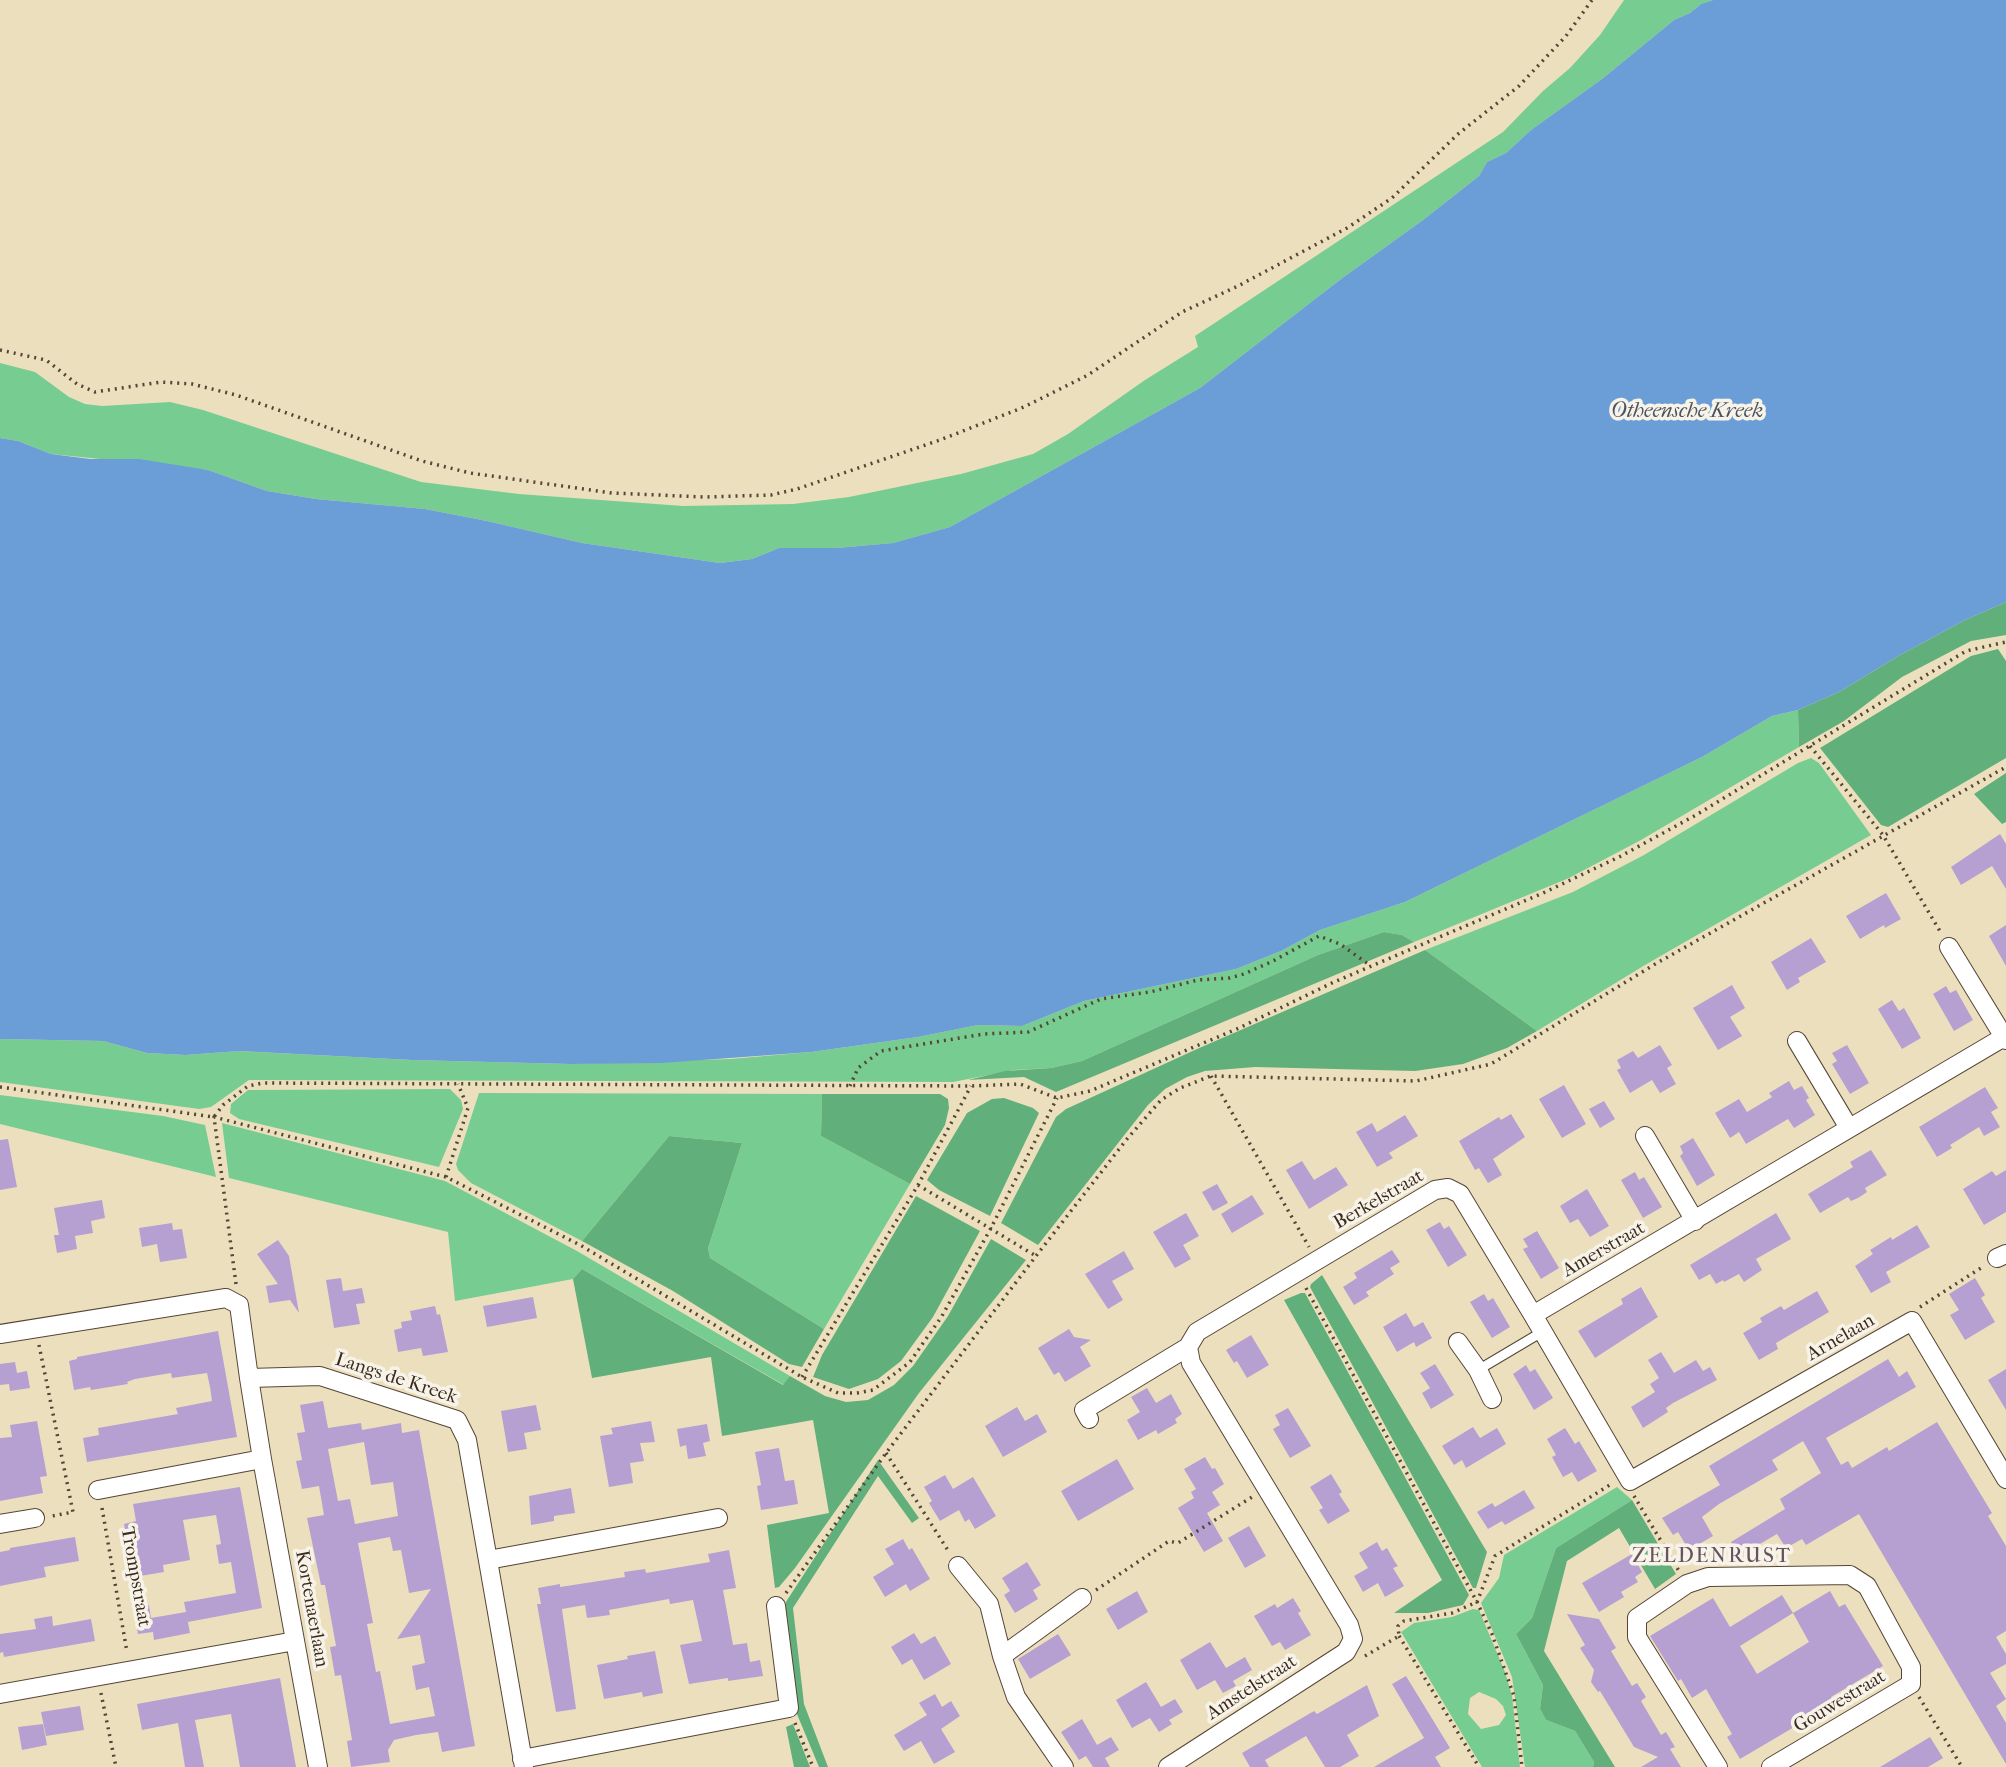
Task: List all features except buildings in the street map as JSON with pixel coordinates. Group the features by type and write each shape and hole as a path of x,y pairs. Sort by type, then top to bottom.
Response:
{"street":[{"name":"Amerstraat","path":"1533,1315 2005,1038 1949,947"},
{"path":"1797,1041 1849,1128"},
{"path":"1645,1136 1695,1221"},
{"name":"Berkelstraat","path":"1089,1419 1084,1410 1188,1347 1197,1332 1435,1190 1448,1188 1460,1194 1628,1478"},
{"path":"0,1334 226,1298 239,1305 250,1378"},
{"path":"1913,1321 2006,1479"},
{"name":"Arnelaan","path":"1628,1478 1913,1321"},
{"path":"1458,1342 1478,1370 1492,1399"},
{"path":"1188,1347 1191,1363 1349,1625 1353,1639"},
{"name":"Langs de Kreek","path":"250,1378 320,1376 457,1420 467,1440 523,1763 789,1709"},
{"name":"Kortenaerlaan","path":"250,1378 261,1459 318,1767"},
{"path":"98,1490 261,1459"},
{"path":"0,1524 35,1518"},
{"path":"488,1560 718,1518"},
{"path":"958,1566 989,1604 1016,1697 1064,1767"},
{"name":"Gouwestraat","path":"1718,1767 1637,1637 1637,1618 1688,1584 1708,1577 1850,1575 1867,1586 1911,1667 1911,1684 1771,1767"},
{"path":"1002,1656 1083,1598"},
{"path":"776,1606 789,1709"},
{"name":"Amstelstraat","path":"1168,1767 1346,1652 1353,1639"},
{"path":"0,1694 295,1641"}],"lane":[{"path":"1478,1370 1542,1332"}],"path":[{"path":"0,350 46,360 77,384 94,392 161,382 192,384 236,396 422,461 470,473 612,493 704,497 784,492 940,440 1034,403 1088,375 1182,312 1238,286 1347,228 1392,198 1451,141 1519,86 1558,45 1592,0"},
{"path":"239,1305 214,1117 223,1105 248,1086 263,1083 850,1086 1020,1084 1057,1098 1090,1091 1239,1028 1371,966 1543,893 1621,856 1696,815 1966,651 2006,643"},
{"path":"1810,746 1883,835 1949,947"},
{"path":"776,1606 886,1453 1127,1139 1161,1100 1180,1088 1211,1076 1416,1081 1491,1064 1657,963 2006,767"},
{"path":"850,1086 859,1068 881,1051 984,1034 1028,1031 1101,999 1150,992 1198,980 1230,978 1273,961 1319,936 1340,944 1371,966"},
{"path":"1211,1076 1317,1261"},
{"path":"446,1177 468,1108 458,1084"},
{"path":"802,1377 918,1185 971,1086"},
{"path":"0,1087 214,1117 446,1177 580,1245 802,1377 838,1393 857,1394 873,1390 910,1362 942,1316 991,1228 1057,1098"},
{"path":"918,1185 1036,1256"},
{"path":"1913,1321 1921,1305 2002,1256"},
{"path":"1297,1272 1477,1602 1514,1696 1522,1767"},
{"path":"35,1518 73,1512 36,1329"},
{"path":"886,1453 958,1566"},
{"path":"1479,1767 1399,1636 1398,1626 1404,1620 1452,1613 1477,1602 1495,1556 1628,1478 1634,1496 1688,1584"},
{"path":"1083,1598 1169,1541 1178,1544 1267,1488"},
{"name":"Trompstraat","path":"98,1490 131,1672"},
{"path":"1353,1639 1363,1657 1399,1636"},
{"path":"98,1677 116,1767"},
{"path":"1911,1684 1962,1767"},
{"path":"789,1709 813,1767"}],"green space":[{"path":"1624,0 1713,0 1674,20 1602,79 1531,130 1506,153 1487,162 1479,176 1423,220 1341,279 1200,388 950,527 893,543 837,548 779,548 752,559 720,563 582,543 425,509 316,499 267,491 208,470 51,454 18,441 0,438 0,363 35,372 69,397 85,404 102,406 170,402 203,410 421,482 519,494 683,506 793,504 849,497 961,474 1033,454 1068,434 1198,347 1195,336 1503,132 1570,68 1600,35"},
{"path":"2006,602 2006,635 1971,641 1902,677 1844,721 1799,747 1798,710 1839,692 1965,620"},
{"path":"1998,649 2006,661 2006,758 1888,827 1881,825 1820,748 1971,656"},
{"path":"1798,710 1799,747 1641,840 1569,878 1414,942 1402,935 1384,932 1318,955 1082,1061 1051,1068 1014,1070 953,1082 249,1080 211,1107 199,1109 0,1082 0,1039 103,1041 147,1053 186,1055 238,1051 412,1060 570,1064 730,1059 811,1052 918,1037 978,1025 1022,1026 1084,1001 1236,969 1281,951 1320,930 1405,902 1702,757 1772,716"},
{"path":"1811,758 1819,763 1871,835 1645,965 1537,1031 1425,950 1573,892 1644,855 1798,763"},
{"path":"2006,773 2006,822 2002,824 1974,794"},
{"path":"1384,932 1402,935 1414,942 1056,1092 1024,1077 968,1080 1005,1071 1051,1068 1082,1061 1318,955"},
{"path":"1425,950 1537,1031 1507,1048 1463,1064 1415,1071 1255,1067 1205,1071 1187,1077 1165,1089 1148,1105 1038,1245 1001,1223 1056,1117 1066,1109"},
{"path":"450,1089 461,1100 463,1109 439,1167 239,1119 230,1113 231,1104 248,1090"},
{"path":"479,1093 822,1094 821,1136 910,1184 824,1329 710,1258 708,1248 742,1143 669,1136 582,1241 471,1183 458,1170 456,1164"},
{"path":"822,1094 940,1094 948,1099 949,1108 945,1125 910,1184 821,1136"},
{"path":"0,1095 163,1116 205,1125 216,1177 0,1124"},
{"path":"1004,1098 1033,1108 1039,1113 990,1216 939,1190 927,1180 967,1113 992,1099"},
{"path":"222,1123 445,1181 577,1251 790,1376 784,1385 582,1269 573,1279 455,1301 448,1232 229,1178"},
{"path":"669,1136 742,1143 708,1248 710,1258 824,1329 802,1367 789,1364 673,1291 582,1241"},
{"path":"916,1196 980,1231 933,1317 901,1361 878,1379 849,1389 813,1377 822,1355"},
{"path":"991,1239 1026,1260 919,1393 779,1587 775,1588 767,1525 829,1513 813,1420 722,1436 711,1357 592,1378 573,1279 582,1269 783,1385 790,1376 825,1396 846,1402 868,1400 894,1385 913,1366 948,1316"},
{"path":"1322,1275 1487,1552 1476,1588 1473,1588 1310,1287"},
{"path":"1305,1293 1469,1595 1463,1605 1428,1613 1394,1613 1442,1580 1284,1300"},
{"path":"878,1460 919,1518 912,1523 878,1476 793,1608 804,1704 828,1767 819,1767 794,1707 782,1608"},
{"path":"1617,1487 1632,1500 1556,1548 1532,1618 1516,1634 1543,1685 1540,1709 1546,1720 1575,1731 1594,1762 1593,1767 1525,1767 1512,1677 1481,1603 1499,1578 1504,1555"},
{"path":"1632,1500 1676,1574 1655,1589 1619,1528 1567,1561 1544,1651 1615,1767 1593,1767 1594,1762 1575,1731 1546,1720 1540,1709 1543,1685 1516,1634 1532,1618 1556,1548"},
{"path":"1473,1609 1479,1610 1512,1696 1520,1767 1482,1767 1401,1632 1414,1623 1452,1617","holes":["1479,1692 1496,1699 1503,1706 1506,1715 1499,1725 1481,1729 1468,1714 1470,1698"]},
{"path":"793,1724 810,1767 794,1767 786,1727"}],"water":[{"name":"Otheensche Kreek","path":"1713,0 2006,0 2006,602 1965,620 1900,655 1839,692 1798,710 1772,716 1702,757 1405,902 1320,930 1281,951 1236,969 1084,1001 1022,1026 978,1025 918,1037 811,1052 662,1063 570,1064 412,1060 239,1051 186,1055 147,1053 103,1041 0,1039 0,438 18,441 51,454 90,459 139,459 208,470 267,491 316,499 425,509 582,543 720,563 752,559 779,548 837,548 893,543 950,527 1200,388 1341,279 1423,220 1479,176 1487,162 1506,153 1531,130 1602,79 1674,20"}],"district":[{"name":"ZELDENRUST","path":"1712,1557"}]}
